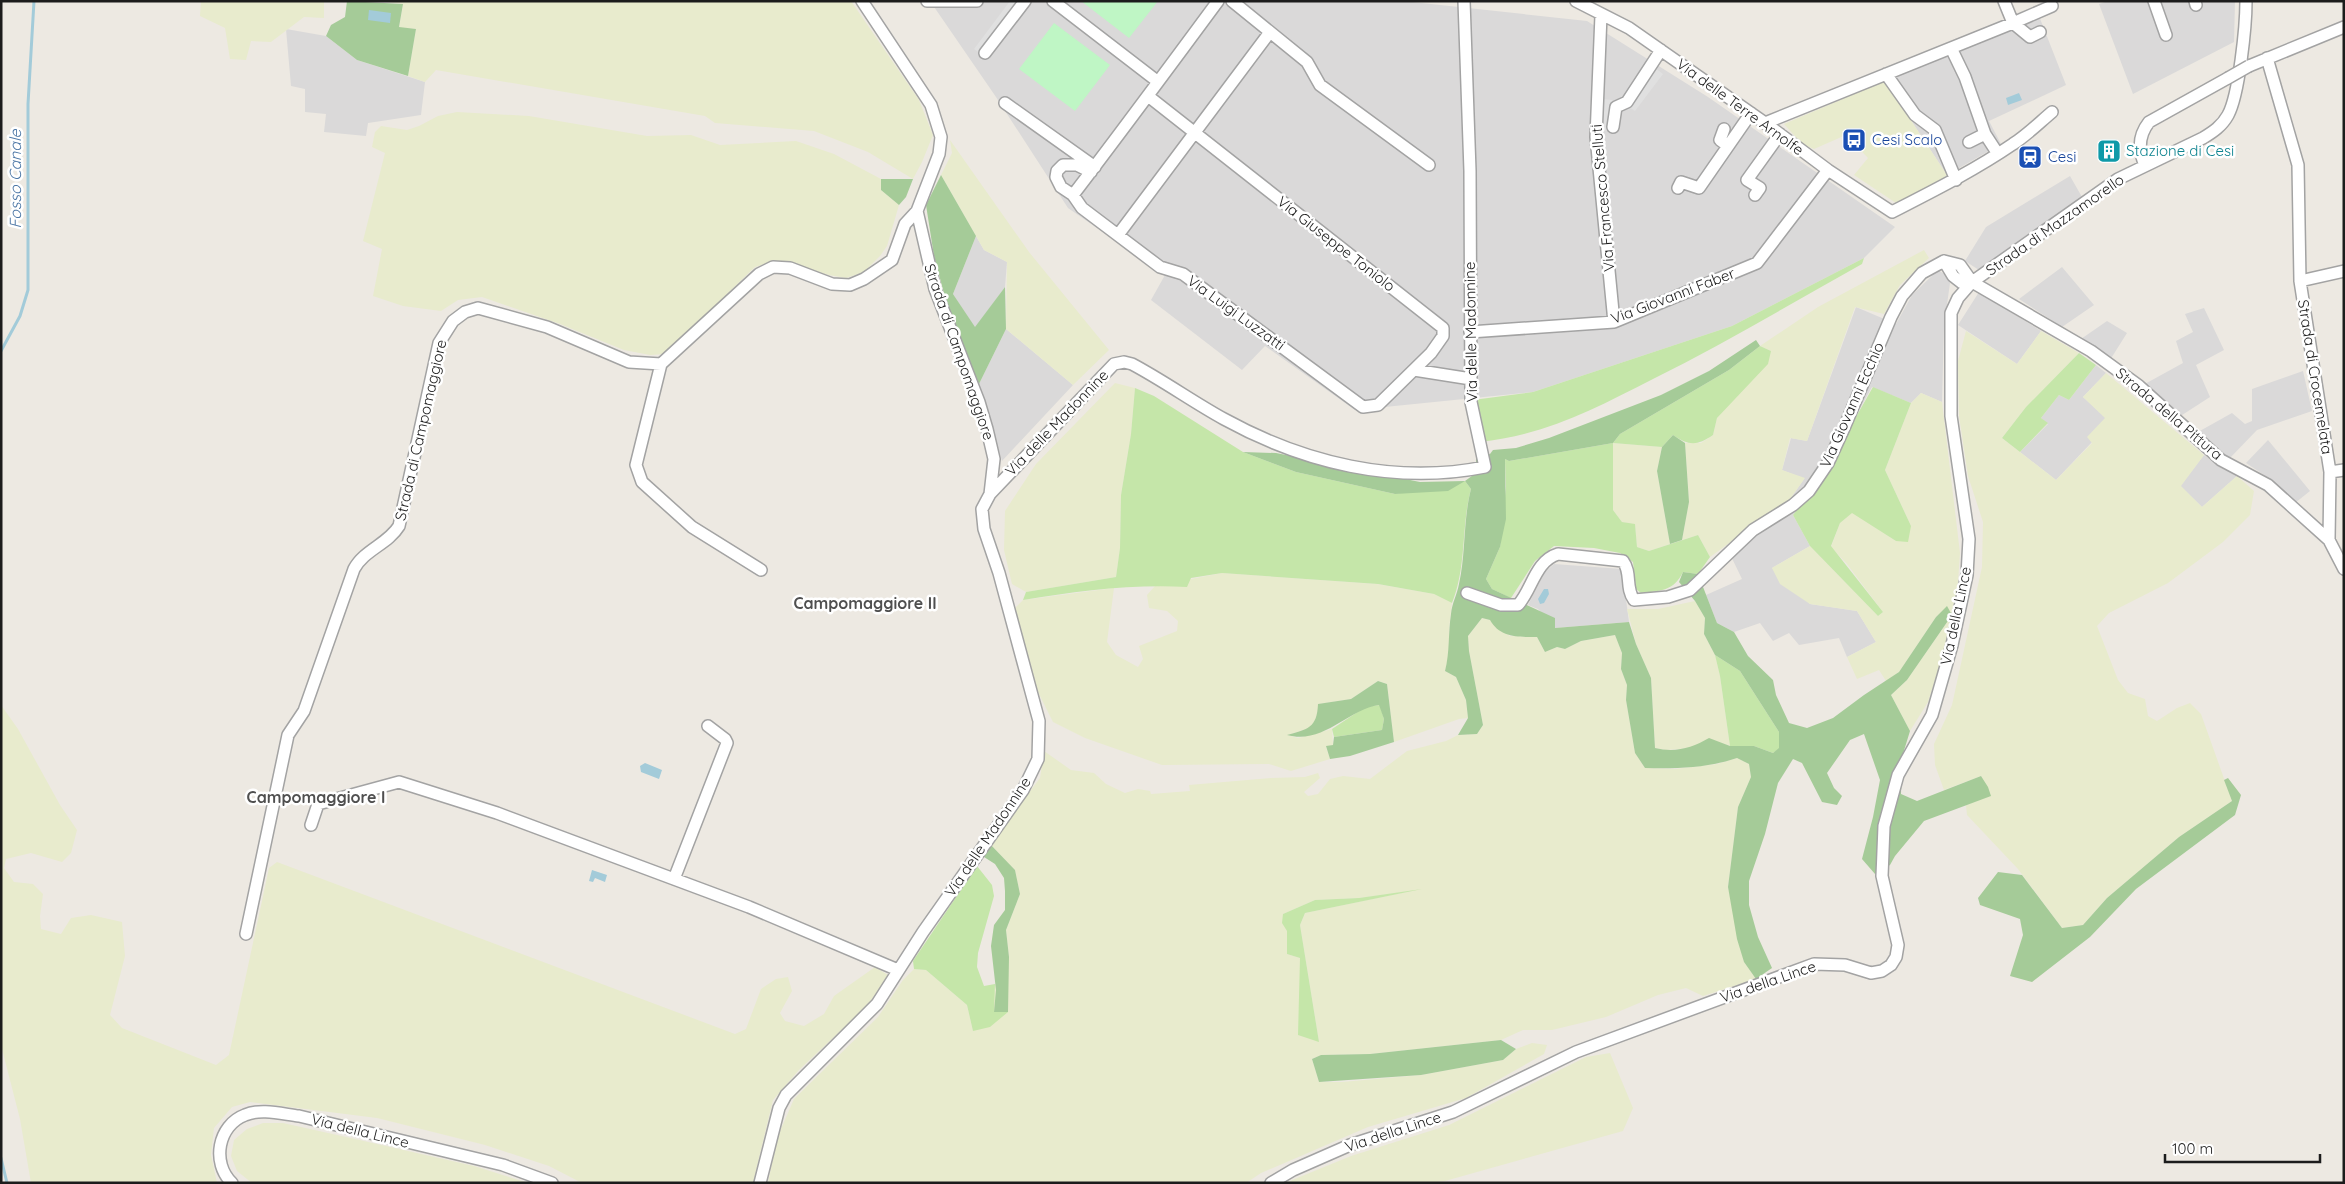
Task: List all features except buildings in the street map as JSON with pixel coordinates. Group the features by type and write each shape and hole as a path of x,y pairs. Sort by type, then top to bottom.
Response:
{"street":[{"path":"762,570 692,527 642,482 636,465 661,364 744,286 759,274 773,267 790,268 832,284 850,285 864,279 892,260 906,224 917,211 939,154 941,138 938,122 930,104 862,1"},
{"path":"927,1 976,1"},
{"path":"985,53 1025,1"},
{"path":"1053,1 1157,81"},
{"path":"1074,195 1218,1"},
{"path":"1232,1 1306,62 1320,85 1429,165"},
{"name":"Via delle Madonnine","path":"760,1183 779,1108 786,1095 877,1004 898,970 1022,790 1038,759 1039,721 999,573 984,529 982,510 990,494 1114,364 1124,362 1132,364 1224,419 1290,450 1371,471 1411,474 1460,472 1485,467 1471,402 1470,172 1464,1"},
{"path":"2004,1 2013,24 2030,37 2040,32"},
{"path":"2154,1 2166,35"},
{"name":"Strada di Mazzamorello","path":"1972,282 2107,186 2145,165 2214,132 2232,107 2239,68 2246,1"},
{"name":"Via delle Terre Arnolfe","path":"1582,3 1629,28 1751,113 1828,170 1892,212 1956,180"},
{"path":"1765,123 2013,24 2052,6"},
{"name":"Via Francesco Stelluti","path":"1601,14 1596,137 1614,322"},
{"path":"2145,165 2139,146 2143,130 2150,122 2249,66 2344,27"},
{"path":"1118,235 1270,32"},
{"path":"1951,48 1965,77 1985,134 1998,154"},
{"path":"1613,127 1616,107 1627,102 1661,50"},
{"name":"Strada di Crocemelata","path":"2266,58 2298,165 2300,281 2330,472 2329,540"},
{"path":"1886,74 1915,115 1935,130 1956,180 2015,143 2052,112"},
{"name":"Via Giuseppe Toniolo","path":"1148,96 1442,328 1443,336 1431,353 1378,405"},
{"path":"1004,103 1093,169"},
{"path":"1678,188 1681,182 1699,188 1751,113"},
{"path":"1724,129 1720,140 1728,146"},
{"path":"1755,195 1760,188 1747,180 1780,134"},
{"path":"1969,142 1985,134"},
{"name":"Via Luigi Luzzatti","path":"1093,169 1077,165 1063,165 1057,171 1056,177 1061,187 1074,195 1082,208 1160,267 1183,274 1363,406 1378,405"},
{"name":"Via Giovanni Faber","path":"1470,332 1614,322 1757,263 1828,170"},
{"name":"Strada di Campomaggiore","path":"917,211 936,290 979,402 987,429 994,459 990,494"},
{"name":"Via Giovanni Ecchio","path":"1467,594 1501,605 1518,605 1542,564 1548,557 1558,554 1623,561 1628,568 1630,594 1634,600 1682,594 1690,590 1752,530 1793,505 1810,491 1828,462 1844,428 1891,317 1902,296 1922,273 1944,261 1960,265 1972,282"},
{"name":"Strada di Crocemelata","path":"2300,281 2344,271"},
{"name":"Strada della Pittura","path":"1972,282 2091,351 2132,381 2221,460 2268,485 2329,540 2344,569"},
{"name":"Via della Lince","path":"1270,1183 1293,1170 1350,1145 1453,1112 1576,1052 1814,964 1844,965 1872,972 1882,971 1890,965 1896,956 1898,945 1882,876 1884,826 1898,775 1932,714 1952,645 1967,575 1969,539 1951,416 1950,340 1951,313 1958,298 1972,282"},
{"name":"Strada di Campomaggiore","path":"246,934 288,735 304,712 356,564 359,559 393,536 399,526 439,343 453,321 465,312 478,308 547,327 629,362 661,364"},
{"path":"1414,370 1470,379"},
{"name":"Strada di Crocemelata","path":"2330,472 2344,470"},
{"path":"674,879 727,743 726,739 708,726"},
{"path":"311,825 318,804 399,782 497,813 749,907 898,970"},
{"name":"Via della Lince","path":"232,1183 228,1179 220,1157 223,1133 237,1119 246,1114 269,1112 299,1116 503,1164 552,1183"}],"shaded area":[{"path":"930,1 1403,1 1587,21 1708,97 1895,227 1864,258 1732,326 1533,392 1355,410 1265,346 1242,370 1151,300 1165,275 1068,208 996,97"},
{"path":"1010,1 1020,1 981,54 974,49"},
{"path":"2108,1 2235,1 2234,42 2133,94 2099,4"},
{"path":"2039,16 2066,85 1989,121 2001,144 1947,175 1885,81"},
{"path":"286,29 326,36 357,60 425,82 421,115 368,123 366,136 324,132 326,114 305,112 305,89 291,86"},
{"path":"1655,68 1663,74 1635,111 1629,107"},
{"path":"1603,99 1612,100 1610,131 1602,130"},
{"path":"2070,176 2082,197 1979,270 1965,261 1986,227"},
{"path":"976,236 984,250 1007,262 1005,287 975,328 953,294"},
{"path":"2062,267 2094,305 2062,327 2019,299"},
{"path":"1938,270 1946,275 1950,283 1944,326 1942,402 1921,393 1911,403 1872,387 1820,480 1793,515 1810,546 1772,568 1810,604 1857,611 1876,642 1847,657 1839,638 1799,645 1789,633 1773,641 1760,623 1734,632 1717,623 1706,595 1742,579 1726,546 1790,499 1804,479 1782,470 1791,438 1807,441 1856,307 1896,324 1912,295"},
{"path":"1979,292 2041,331 2017,364 1958,325"},
{"path":"2204,308 2224,350 2196,365 2210,397 2179,417 2143,385 2183,363 2176,341 2193,332 2185,314"},
{"path":"2107,321 2127,333 2110,360 2081,339"},
{"path":"1006,329 1073,385 1002,461 979,384"},
{"path":"2096,365 2106,373 2083,397 2106,418 2088,437 2092,442 2056,480 2020,452 2048,424 2041,418 2059,395 2069,400"},
{"path":"2303,371 2312,411 2257,430 2229,459 2198,432 2232,413 2245,424 2252,421 2252,389"},
{"path":"2268,440 2310,491 2295,503 2270,479 2246,463"},
{"path":"2204,455 2218,466 2237,476 2202,507 2180,486"},
{"path":"1554,564 1622,569 1629,622 1555,628 1538,609 1528,605 1544,573"}],"green space":[{"path":"201,1 324,1 324,18 304,17 271,42 251,41 246,60 230,59 225,28 200,16"},
{"path":"347,1 403,4 399,27 416,29 408,76 357,60 326,36 331,25 345,17"},
{"path":"379,1 851,1 919,100 933,135 913,179 868,152 814,131 715,123 705,116 436,70 425,82 408,76 416,29 399,28 403,4"},
{"path":"1081,1 1158,1 1129,38"},
{"path":"1054,23 1110,65 1075,111 1019,69"},
{"path":"1885,81 1947,175 1937,184 1896,203 1854,175 1868,158 1846,135 1814,149 1802,144 1784,124"},
{"path":"457,112 529,116 647,136 691,135 720,145 796,141 834,154 881,179 881,190 899,205 887,246 864,272 846,278 788,263 772,262 755,267 665,354 650,355 624,350 560,324 482,297 458,300 441,311 403,306 373,296 382,249 363,241 385,153 372,147 375,132 381,126 407,130 438,116"},
{"path":"950,140 1029,252 1109,350 1073,385 1006,329 1007,262 984,250 941,175 952,153"},
{"path":"941,175 976,236 953,294 975,327 1005,287 1006,329 979,384 950,316 934,256 926,205"},
{"path":"881,179 913,179 906,197 899,205 881,190"},
{"path":"1924,250 1929,258 1900,285 1884,314 1855,307 1807,441 1790,438 1782,470 1805,478 1790,499 1710,557 1698,535 1682,540 1689,502 1685,443 1701,443 1713,435 1717,418 1771,351 1760,346 1818,307"},
{"path":"1864,258 1862,264 1758,323 1610,401 1548,427 1503,439 1479,442 1473,400 1533,392 1732,326"},
{"path":"1966,331 2017,364 2041,331 2079,353 2026,407 2002,438 2056,480 2092,443 2087,437 2105,418 2083,397 2106,373 2204,455 2181,486 2202,507 2237,476 2254,491 2250,515 2223,542 2168,583 2109,613 2097,626 2118,680 2128,693 2145,699 2148,716 2157,721 2177,708 2190,703 2201,714 2232,801 2179,837 2107,898 2083,925 2062,928 2018,869 1967,815 1966,805 1990,796 1981,776 1944,790 1935,765 1934,744 1952,705 1982,567 1983,522 1968,476 1959,416 1958,361"},
{"path":"1756,340 1760,346 1729,370 1620,434 1613,443 1509,461 1505,459 1506,519 1500,547 1486,579 1492,589 1555,618 1555,628 1629,622 1636,644 1651,678 1655,748 1669,750 1690,747 1709,738 1730,746 1754,746 1773,753 1779,748 1779,732 1740,671 1715,655 1704,634 1705,618 1695,601 1679,582 1683,572 1698,574 1717,623 1734,632 1748,656 1773,680 1776,695 1789,723 1807,728 1833,718 1899,672 1936,617 1947,606 1952,615 1907,680 1891,695 1910,731 1902,757 1901,794 1917,801 1981,776 1991,796 1924,821 1895,856 1890,865 1875,874 1862,859 1880,780 1864,734 1850,740 1827,773 1834,788 1842,796 1837,805 1822,802 1802,763 1793,759 1778,783 1765,834 1749,881 1749,905 1758,937 1772,968 1756,979 1744,962 1737,939 1728,887 1738,807 1751,777 1749,764 1737,758 1691,767 1645,768 1635,753 1626,700 1627,685 1621,669 1622,653 1615,635 1581,641 1565,649 1557,647 1545,652 1537,637 1510,635 1499,630 1490,620 1482,618 1468,636 1469,651 1483,725 1477,734 1458,735 1468,718 1466,700 1456,677 1445,671 1448,657 1450,621 1463,560 1468,501 1471,489 1465,481 1476,473 1476,459 1490,454 1493,450 1516,448 1549,438 1661,395 1709,371"},
{"path":"1760,346 1771,351 1768,364 1717,418 1713,435 1707,439 1698,443 1688,443 1673,435 1662,447 1613,443 1620,434 1729,370"},
{"path":"2079,353 2096,365 2069,400 2059,395 2041,418 2048,423 2020,452 2002,438 2026,407"},
{"path":"1115,383 1135,388 1131,434 1121,495 1120,548 1116,577 1026,592 1012,584 1004,550 1005,511 1036,464"},
{"path":"1873,387 1911,403 1885,470 1911,526 1908,542 1896,541 1852,513 1840,523 1831,546 1883,612 1878,616 1810,546 1793,515 1820,480"},
{"path":"1135,388 1154,396 1243,452 1296,472 1395,494 1465,481 1471,489 1460,575 1452,603 1434,594 1378,584 1222,573 1191,578 1187,587 1146,586 1105,589 1023,600 1026,592 1116,577 1120,548 1121,495 1131,434"},
{"path":"1921,393 1942,402 1960,553 1954,620 1928,702 1910,731 1891,695 1907,680 1952,615 1947,607 1936,617 1899,672 1886,681 1879,670 1857,679 1847,657 1876,642 1857,611 1810,604 1780,584 1772,568 1810,546 1878,616 1883,612 1847,564 1831,547 1840,523 1852,512 1896,541 1911,526 1885,470 1911,403"},
{"path":"1673,435 1685,443 1689,502 1682,540 1670,544 1657,471 1662,447"},
{"path":"1613,443 1662,447 1657,471 1670,544 1649,551 1637,547 1635,525 1622,522 1613,510"},
{"path":"1613,443 1613,510 1622,522 1635,524 1637,547 1649,551 1698,535 1710,557 1698,574 1683,572 1675,583 1666,589 1641,593 1636,589 1633,562 1620,553 1594,548 1554,546 1535,561 1511,598 1492,589 1486,579 1500,547 1506,487 1505,459 1509,461"},
{"path":"1243,452 1276,453 1420,482 1465,481 1448,491 1395,494 1296,472"},
{"path":"1222,573 1377,584 1434,594 1452,603 1449,629 1450,652 1445,671 1456,677 1466,700 1468,718 1459,719 1394,742 1387,684 1378,681 1351,699 1319,704 1318,717 1310,728 1288,735 1298,738 1332,729 1333,745 1326,747 1330,759 1291,771 1269,764 1162,765 1085,738 1053,722 1038,692 1015,608 1023,600 1114,588 1107,642 1116,655 1138,667 1143,659 1139,646 1177,631 1178,621 1167,611 1149,608 1147,595 1155,586"},
{"path":"1695,601 1705,618 1704,634 1715,655 1720,676 1730,746 1709,739 1693,748 1666,750 1655,748 1651,678 1636,644 1627,609 1658,609"},
{"path":"1482,618 1490,620 1510,636 1537,637 1545,652 1557,647 1565,649 1581,641 1615,635 1622,653 1621,669 1627,685 1626,700 1635,753 1645,768 1675,769 1717,764 1737,758 1749,764 1751,777 1738,807 1728,887 1744,962 1756,979 1703,996 1686,988 1658,995 1606,1017 1552,1030 1523,1030 1501,1040 1370,1054 1321,1055 1312,1059 1319,1082 1342,1082 1421,1075 1503,1060 1516,1049 1532,1043 1547,1045 1544,1054 1466,1098 1368,1127 1261,1173 1246,1183 768,1183 777,1138 794,1099 878,1017 903,980 914,969 926,970 967,1005 973,1031 1009,957 1006,930 1020,894 1015,870 990,844 1040,778 1044,751 1071,770 1094,773 1106,784 1125,793 1138,789 1150,791 1151,794 1190,791 1189,785 1305,777 1318,773 1320,778 1304,792 1308,796 1318,794 1330,779 1343,776 1370,779 1407,751 1446,741 1458,735 1477,734 1483,725 1469,651 1468,636","holes":["1411,891 1305,913 1300,925 1319,1042 1300,987 1300,958 1287,954 1287,931 1283,914 1315,900 1359,898"]},
{"path":"1715,655 1740,671 1779,732 1779,749 1773,753 1754,746 1730,746 1720,676"},
{"path":"1378,681 1387,684 1394,742 1350,756 1330,759 1326,746 1333,745 1334,737 1382,730 1384,719 1379,705 1367,708 1335,726 1312,735 1300,737 1287,735 1306,729 1313,723 1316,718 1318,704 1351,699"},
{"path":"1,705 18,729 60,805 77,830 71,853 62,862 31,853 6,859 4,868 14,882 33,884 43,894 40,916 41,929 61,934 71,918 91,915 122,922 125,956 110,1015 122,1028 216,1065 229,1055 269,868 277,862 735,1034 746,1029 761,989 776,979 788,977 792,991 780,1013 785,1021 804,1026 824,1014 834,996 875,967 888,975 868,1005 799,1070 773,1100 753,1183 582,1183 549,1166 485,1145 377,1118 250,1102 232,1107 214,1128 211,1155 217,1183 31,1183 20,1119 1,1045"},
{"path":"1380,705 1384,719 1382,730 1334,737 1332,729 1365,707"},
{"path":"2228,778 2241,795 2235,815 2136,889 2090,937 2032,982 2010,976 2023,935 2020,919 1980,905 1978,898 1998,872 2022,875 2062,928 2083,925 2107,898 2179,837 2232,801 2224,780"},
{"path":"990,844 1015,870 1020,894 1006,930 1009,957 1008,1012 994,1012 996,990 991,946 994,925 1005,910 1005,891 1004,878 995,864 984,857 984,850"},
{"path":"977,866 992,885 994,896 978,953 977,967 984,986 995,984 994,1012 1008,1012 990,1027 973,1031 967,1005 926,970 914,969 913,961"},
{"path":"1422,889 1305,913 1300,925 1319,1042 1298,1035 1300,958 1287,954 1287,931 1282,923 1283,914 1315,900 1359,898"},
{"path":"1501,1040 1516,1049 1503,1060 1421,1075 1319,1082 1312,1059 1321,1055 1370,1054"},
{"path":"1610,1053 1633,1108 1623,1131 1445,1181 1429,1183 1285,1183 1351,1156 1449,1125 1586,1057"},
{"path":"263,1123 283,1123 355,1139 474,1166 528,1183 252,1183 237,1171 231,1156 234,1140 247,1129"}],"water":[{"path":"369,10 391,13 390,23 368,20"},
{"path":"2019,93 2022,100 2008,105 2006,98"},
{"path":"1544,589 1548,589 1549,594 1544,603 1540,604 1538,599"},
{"path":"645,763 662,770 659,779 641,772 640,766"},
{"path":"592,870 607,875 605,882 595,878 593,882 589,881"}],"waterway":[{"name":"Fosso Canale","path":"1,351 20,316 28,290 28,104 34,1"},
{"name":"Fosso Canale","path":"1,1158 7,1183"}],"place":[{"name":"Cesi Scalo","path":"1854,140"},
{"name":"Stazione di Cesi","path":"2109,151"},
{"name":"Cesi","path":"2030,157"}],"district":[{"name":"Campomaggiore II","path":"865,603"},
{"name":"Campomaggiore I","path":"316,797"}]}
